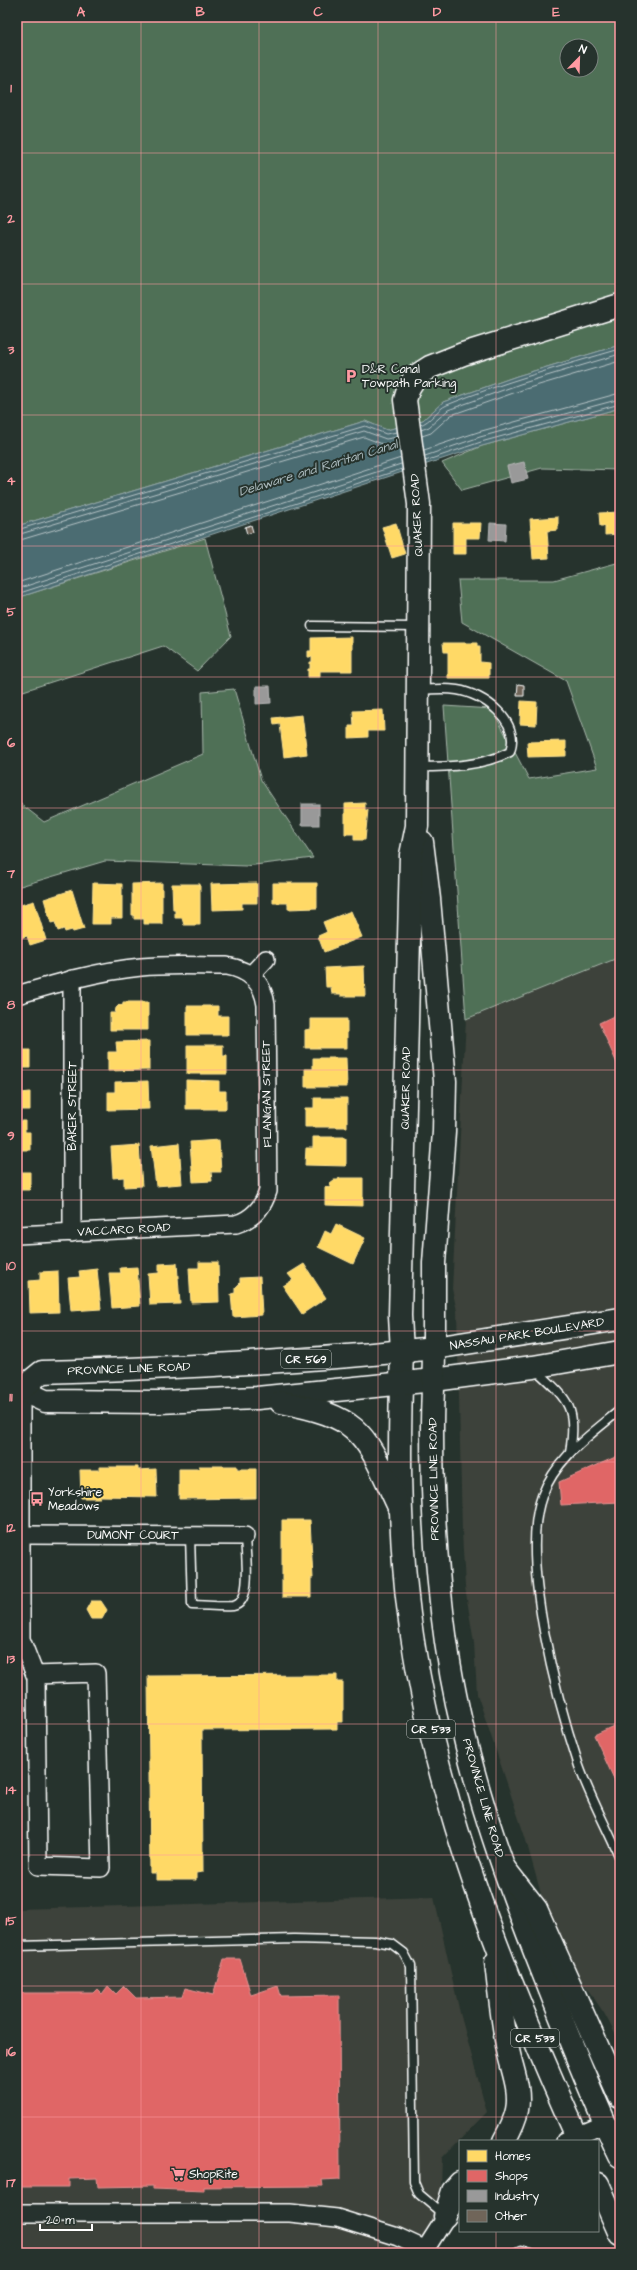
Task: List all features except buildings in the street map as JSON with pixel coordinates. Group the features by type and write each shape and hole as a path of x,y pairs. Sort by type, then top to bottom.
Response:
{"main road":[{"name":"QUAKER ROAD","path":"402,1351 400,1316 411,854 417,826 419,627 419,504 405,400 409,387 416,376 430,367 463,354 620,305"},
{"name":"QUAKER ROAD","path":"417,826 424,849 430,899 445,1081 444,1132 434,1263 434,1348"},
{"name":"NASSAU PARK BOULEVARD","path":"434,1348 620,1319"},
{"name":"PROVINCE LINE ROAD","path":"19,1388 42,1372 210,1366 434,1348"},
{"name":"CR 533","path":"434,1348 434,1380"},
{"name":"CR 533","path":"402,1351 401,1509 409,1616 427,1712 449,1805 494,1941 573,2139"},
{"path":"19,1388 45,1401 158,1402 257,1398 434,1380 533,1367 620,1352"},
{"name":"PROVINCE LINE ROAD","path":"434,1380 432,1428 434,1517 446,1643 453,1685 472,1766 504,1868 565,2029 620,2156"},
{"path":"257,1398 315,1409 349,1423 372,1449 401,1509"},
{"path":"504,1868 536,1909 620,2097"},
{"path":"494,1941 500,2001 508,2051 517,2084 517,2110 505,2140"},
{"path":"445,2216 453,2191 459,2184"},
{"path":"599,2186 620,2234"}],"street":[{"path":"17,995 110,970 143,966 227,966 240,969 251,975 266,959"},
{"name":"FLANIGAN STREET","path":"231,1224 264,1214 264,1203 268,1191 266,1005 265,996 260,984 251,975"},
{"name":"BAKER STREET","path":"72,979 72,1233"},
{"name":"VACCARO ROAD","path":"17,1235 231,1224"},
{"path":"19,1388 21,1535 19,1611 21,1639 35,1674 38,1866 101,1868 96,1673 35,1674"},
{"name":"DUMONT COURT","path":"21,1535 245,1536"},
{"path":"573,2139 605,2124"},
{"path":"17,2213 290,2213 337,2218 398,2237 424,2251 445,2216 459,2198"}],"lane":[{"path":"312,626 419,627"},
{"path":"418,690 456,689 475,694 495,708 509,725 513,737 510,752 498,758 448,767 418,767"},
{"path":"533,1367 558,1390 571,1409 574,1429 570,1452"},
{"path":"620,1410 570,1452 552,1474 542,1496 536,1521 535,1547 538,1584 551,1665 580,1767 620,1858"},
{"path":"190,1535 192,1605 234,1606 243,1599 247,1590 245,1536"},
{"path":"17,1946 294,1939 375,1941 392,1944 404,1953 411,1966 414,2182 419,2194 445,2216"},
{"path":"515,2253 521,2250 531,2253"}],"shaded area":[{"path":"620,957 620,2043 604,2013 572,1967 541,1894 525,1837 477,1694 474,1643 465,1587 462,1532 457,1311 452,1289 466,1019"},
{"path":"434,1897 460,2013 487,2112 442,2158 439,2253 17,2253 17,1909"}],"green space":[{"path":"17,17 620,17 620,345 517,376 443,402 423,420 387,430 365,421 17,526"},
{"path":"620,408 620,470 542,468 462,490 442,463 482,446"},
{"path":"205,538 231,636 197,671 163,646 17,693 17,598"},
{"path":"620,562 620,957 466,1019 444,706 492,709 529,779 597,768 566,681 462,622 458,580 554,580"},
{"path":"234,689 261,780 313,858 246,866 105,861 17,887 17,801 44,822 203,754 202,692"}],"water":[{"name":"Delaware and Raritan Canal","path":"620,345 620,408 482,446 17,598 17,526 365,421 387,430 423,420 443,402 517,376"}],"place":[{"name":"D&R Canal Towpath Parking","path":"351,376"},
{"name":"Yorkshire Meadows","path":"37,1499"},
{"name":"ShopRite","path":"178,2174"}]}
